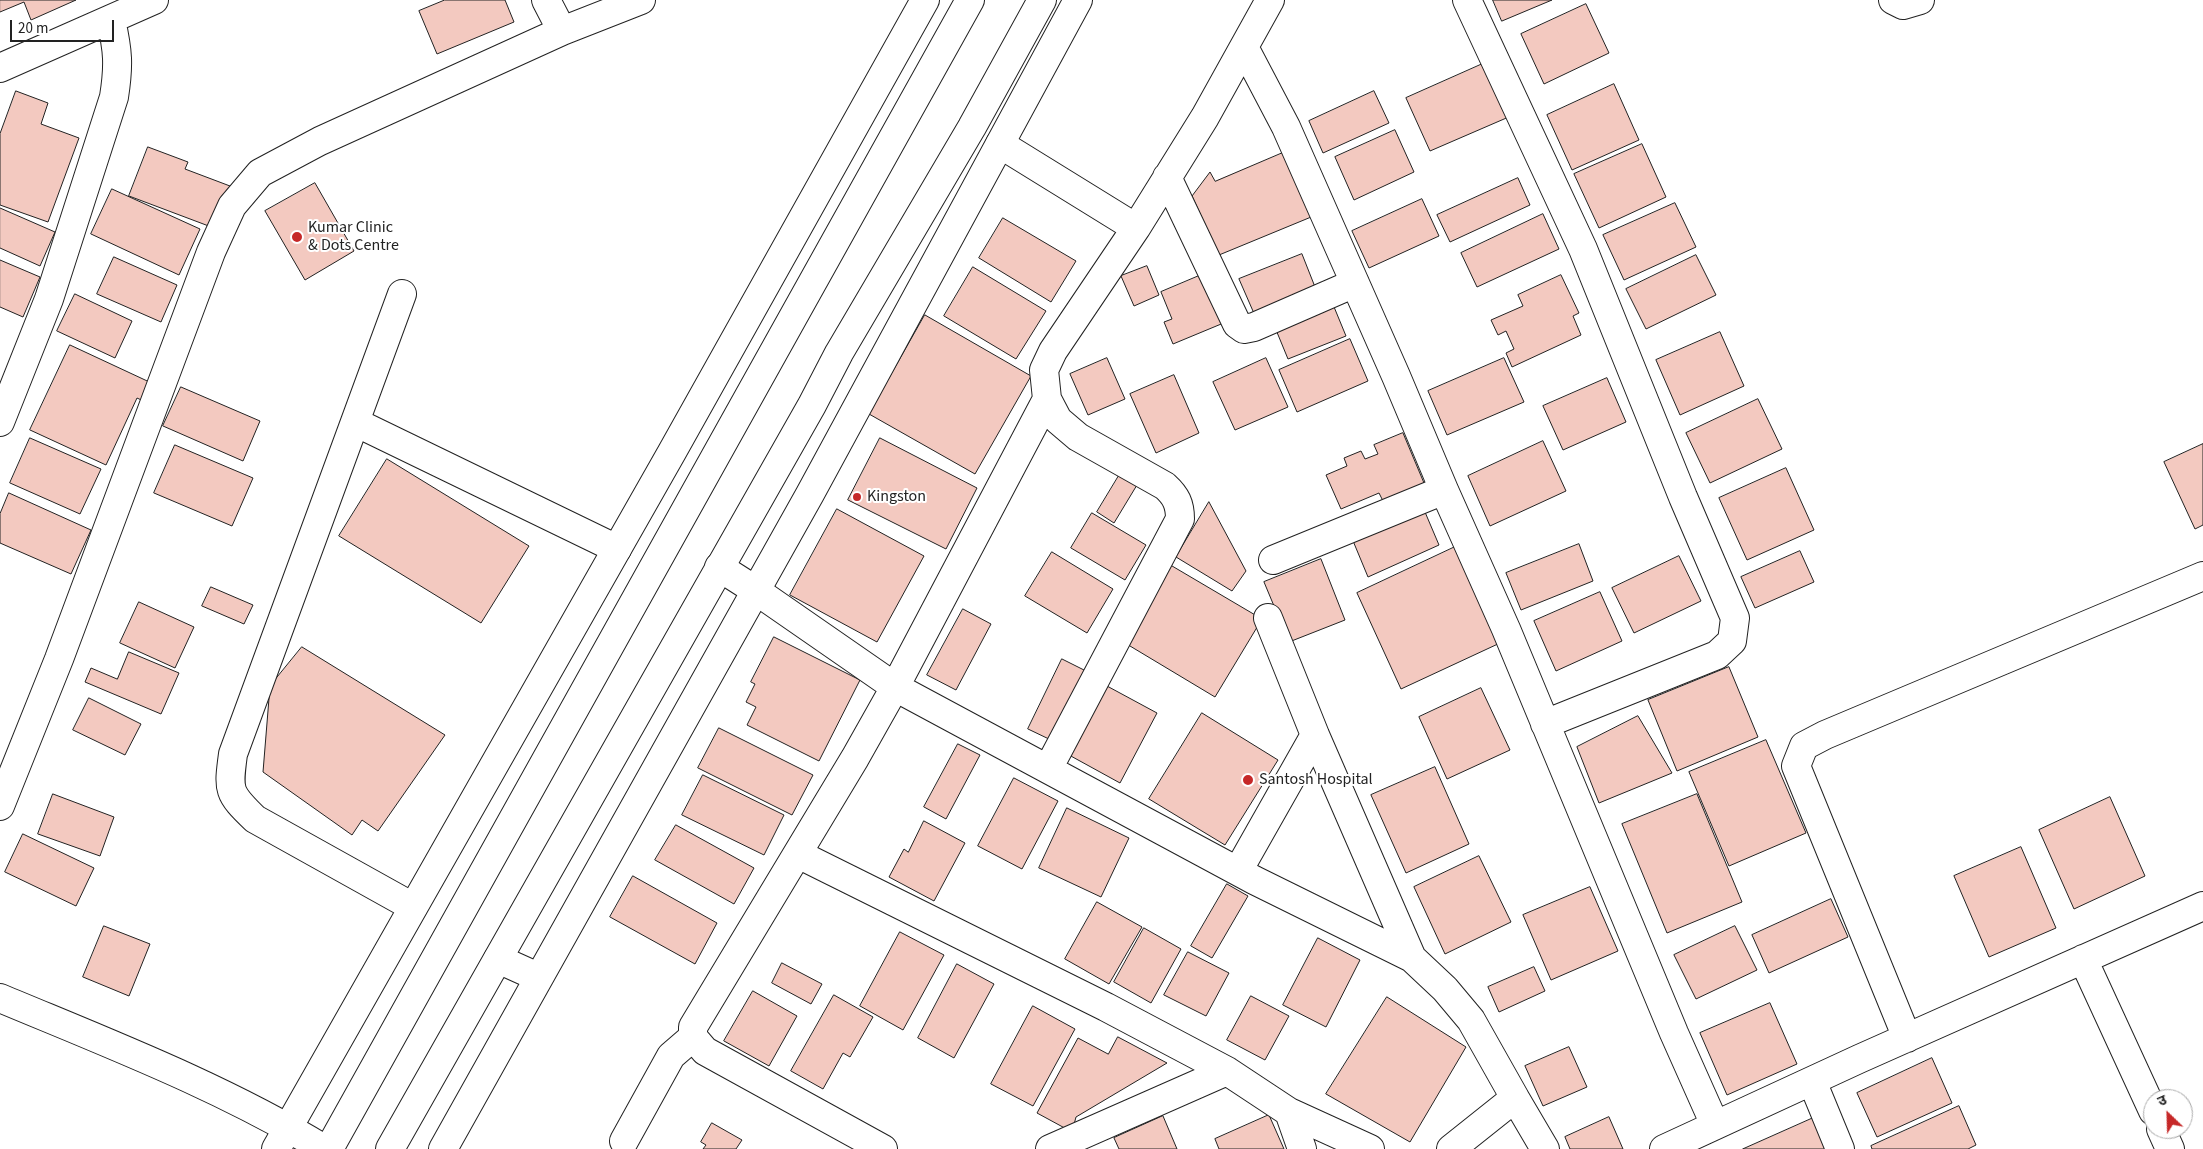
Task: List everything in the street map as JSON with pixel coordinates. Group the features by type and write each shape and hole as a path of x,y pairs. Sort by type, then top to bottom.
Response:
{"main road":[{"path":"0,68 154,0"},
{"path":"546,0 562,31"},
{"path":"0,806 59,659 211,252 232,206 260,173 320,140 562,31 641,0"},
{"path":"282,1138 617,549 925,0"},
{"path":"329,1149 970,0"},
{"path":"390,1149 839,353 972,127 1042,0"},
{"path":"443,1149 810,494 1078,0"},
{"path":"1048,769 1180,519 1180,507 1174,495 1165,486 1078,437 1058,420 1047,399 1044,370 1053,351 1136,228 1205,117 1270,0"},
{"path":"1467,0 1583,249 1683,497 1735,618 1732,641 1717,655 1545,724"},
{"path":"1894,0 1903,5 1920,0"},
{"path":"0,422 49,299 114,97 118,68 117,50 111,20"},
{"path":"1244,47 1286,127 1355,283 1506,629 1674,1033 1715,1125"},
{"path":"1000,144 1136,228"},
{"path":"1167,177 1237,324 1244,329 1254,327 1355,283"},
{"path":"402,294 233,754 229,784 234,800 255,819 413,907"},
{"path":"883,1149 705,1051 693,1037 693,1027 798,854 895,687 1047,399"},
{"path":"355,422 617,549"},
{"path":"1273,560 1444,490"},
{"path":"719,567 756,590 895,687 1238,871 1412,958 1445,989 1471,1020 1545,1149"},
{"path":"1907,1038 1796,766 1804,746 1834,731 2203,576"},
{"path":"1268,618 1314,735 1412,958"},
{"path":"1238,871 1314,735"},
{"path":"798,854 1063,985 1227,1071 1289,1112 1370,1149"},
{"path":"1664,1149 2203,906"},
{"path":"498,959 538,977"},
{"path":"2083,959 2143,1089"},
{"path":"0,998 177,1073 282,1138 324,1149"},
{"path":"624,1141 670,1056 693,1037"},
{"path":"1050,1149 1227,1071"},
{"path":"1812,1081 1840,1149"},
{"path":"1451,1149 1515,1098"},
{"path":"1289,1112 1302,1149"}],"building":[{"path":"0,0 76,0 31,20 24,2 0,12"},
{"path":"445,0 505,0 514,22 437,54 419,11"},
{"path":"1493,0 1552,0 1502,21"},
{"path":"1586,4 1609,53 1544,84 1521,34"},
{"path":"1487,62 1511,116 1430,151 1406,98"},
{"path":"1614,84 1639,140 1572,170 1547,115"},
{"path":"16,91 48,103 41,124 79,138 48,222 0,205 0,134"},
{"path":"1374,91 1389,123 1323,153 1309,121"},
{"path":"1395,130 1414,172 1354,200 1335,157"},
{"path":"1642,144 1666,197 1599,228 1574,174"},
{"path":"148,147 188,162 185,169 230,186 214,228 129,196"},
{"path":"1285,152 1316,215 1219,255 1192,196 1210,172 1215,181"},
{"path":"1518,178 1530,205 1450,242 1437,215"},
{"path":"315,183 354,251 305,280 265,211"},
{"path":"112,189 200,229 179,275 91,234"},
{"path":"1422,199 1439,236 1369,268 1352,231"},
{"path":"1675,203 1696,247 1624,280 1603,235"},
{"path":"0,208 55,232 40,266 0,248"},
{"path":"1543,214 1559,249 1477,287 1461,253"},
{"path":"1003,218 1076,261 1051,302 979,258"},
{"path":"1302,254 1317,292 1256,318 1239,279"},
{"path":"1696,255 1716,295 1646,329 1626,289"},
{"path":"114,257 177,285 161,322 97,294"},
{"path":"0,260 40,277 23,317 0,307"},
{"path":"1147,266 1159,295 1134,306 1121,276"},
{"path":"973,267 1046,311 1016,359 944,316"},
{"path":"1206,273 1226,322 1173,344 1164,322 1172,319 1161,292"},
{"path":"1561,275 1579,313 1573,316 1581,335 1512,367 1506,353 1514,349 1506,331 1498,335 1491,320 1523,306 1518,295"},
{"path":"75,294 132,321 115,358 57,331"},
{"path":"1332,302 1346,336 1288,359 1274,325"},
{"path":"925,315 1031,376 975,474 869,414"},
{"path":"1720,332 1744,386 1680,415 1656,360"},
{"path":"1350,339 1368,381 1297,412 1279,370"},
{"path":"70,345 158,386 150,404 137,398 106,465 30,430"},
{"path":"1107,358 1125,399 1088,415 1070,374"},
{"path":"1266,358 1288,407 1235,430 1213,382"},
{"path":"1504,358 1524,402 1447,435 1428,391"},
{"path":"1174,375 1199,433 1156,453 1130,394"},
{"path":"1607,378 1626,422 1563,450 1543,406"},
{"path":"181,387 260,421 243,461 163,426"},
{"path":"1758,399 1782,449 1710,483 1686,433"},
{"path":"1403,433 1424,483 1383,501 1379,493 1341,509 1326,475 1347,466 1344,458 1361,451 1365,459 1378,454 1374,445"},
{"path":"30,438 101,469 80,514 10,483"},
{"path":"880,438 977,488 946,549 848,500"},
{"path":"1543,441 1566,491 1490,526 1468,476"},
{"path":"2203,444 2203,525 2195,529 2164,462"},
{"path":"175,445 253,478 232,526 154,493"},
{"path":"387,459 529,546 481,623 339,536"},
{"path":"1786,468 1814,530 1747,560 1719,498"},
{"path":"1123,469 1140,480 1114,523 1097,512"},
{"path":"9,493 91,530 71,574 0,543 0,514"},
{"path":"1209,502 1246,571 1232,591 1176,557"},
{"path":"1422,505 1439,545 1368,577 1351,536"},
{"path":"837,509 924,556 877,642 790,595"},
{"path":"1092,513 1146,545 1125,580 1071,548"},
{"path":"1579,544 1593,581 1521,610 1506,573"},
{"path":"1455,547 1500,643 1401,689 1357,593"},
{"path":"1800,551 1814,582 1755,608 1741,577"},
{"path":"1052,552 1113,589 1087,633 1025,596"},
{"path":"1679,556 1701,601 1634,633 1612,588"},
{"path":"1321,559 1345,620 1289,642 1264,582"},
{"path":"1167,563 1262,619 1215,697 1120,640"},
{"path":"211,587 253,605 244,624 202,606"},
{"path":"1600,592 1622,641 1556,671 1534,621"},
{"path":"139,602 194,627 175,668 120,643"},
{"path":"963,609 991,624 956,690 927,675"},
{"path":"774,637 860,680 819,761 747,725 756,707 746,702 755,684 751,682"},
{"path":"302,647 445,735 378,831 362,820 352,835 263,772 270,686"},
{"path":"129,652 179,673 161,714 85,682 91,668 117,679"},
{"path":"1062,659 1086,671 1051,740 1028,729"},
{"path":"1729,667 1758,737 1677,771 1648,700"},
{"path":"1107,686 1157,713 1120,783 1069,755"},
{"path":"1481,688 1510,750 1447,779 1419,717"},
{"path":"89,698 141,724 125,755 73,730"},
{"path":"1202,713 1278,760 1225,845 1149,799"},
{"path":"1638,716 1672,773 1599,803 1577,747"},
{"path":"719,728 813,775 792,815 698,768"},
{"path":"1766,740 1806,833 1729,866 1689,772"},
{"path":"958,744 980,755 946,819 924,807"},
{"path":"1435,767 1469,844 1406,873 1371,795"},
{"path":"703,775 784,815 764,855 682,815"},
{"path":"1014,778 1058,801 1022,869 978,846"},
{"path":"53,794 114,817 100,856 38,834"},
{"path":"1697,794 1742,902 1667,933 1622,824"},
{"path":"2110,797 2145,876 2074,909 2039,830"},
{"path":"1067,808 1129,838 1101,897 1039,868"},
{"path":"924,821 965,843 934,901 889,877 904,849 908,852"},
{"path":"676,825 754,868 734,904 655,860"},
{"path":"23,834 94,868 76,906 5,872"},
{"path":"2021,847 2056,928 1989,957 1954,876"},
{"path":"1479,856 1511,922 1445,954 1414,887"},
{"path":"633,876 717,923 695,964 610,917"},
{"path":"1227,884 1248,896 1212,958 1191,946"},
{"path":"1590,887 1618,951 1551,980 1523,915"},
{"path":"1831,899 1848,937 1769,973 1752,935"},
{"path":"1097,902 1142,927 1109,984 1065,959"},
{"path":"104,926 150,944 129,996 83,977"},
{"path":"1735,926 1757,970 1696,999 1674,955"},
{"path":"1144,928 1181,949 1151,1003 1114,982"},
{"path":"900,932 944,955 903,1030 860,1006"},
{"path":"1318,938 1360,960 1326,1027 1283,1005"},
{"path":"1188,952 1229,973 1206,1016 1164,995"},
{"path":"782,963 822,984 811,1004 772,983"},
{"path":"957,964 994,984 954,1058 918,1038"},
{"path":"1534,967 1545,991 1499,1012 1488,987"},
{"path":"753,991 797,1016 769,1066 724,1041"},
{"path":"834,995 873,1017 850,1057 843,1053 823,1089 791,1071"},
{"path":"1251,996 1289,1016 1265,1060 1227,1040"},
{"path":"1387,997 1466,1047 1410,1142 1326,1094"},
{"path":"1770,1003 1797,1064 1727,1095 1700,1033"},
{"path":"1033,1006 1075,1029 1033,1106 991,1084"},
{"path":"1118,1037 1167,1063 1076,1117 1072,1132 1037,1113 1078,1038 1108,1054"},
{"path":"1569,1047 1587,1087 1543,1106 1525,1066"},
{"path":"1932,1058 1952,1103 1877,1137 1857,1093"},
{"path":"1959,1106 1976,1145 1968,1149 1872,1149 1871,1146"},
{"path":"1269,1115 1284,1149 1219,1149 1215,1139"},
{"path":"1820,1115 1835,1149 1743,1149"},
{"path":"1163,1116 1177,1149 1119,1149 1114,1138"},
{"path":"1609,1117 1623,1149 1570,1149 1565,1137"},
{"path":"712,1123 742,1140 736,1149 703,1149 706,1145 701,1142"}],"place":[{"name":"Kumar Clinic & Dots Centre","path":"297,237"},
{"name":"Kingston","path":"857,497"},
{"name":"Santosh Hospital","path":"1248,780"}]}
